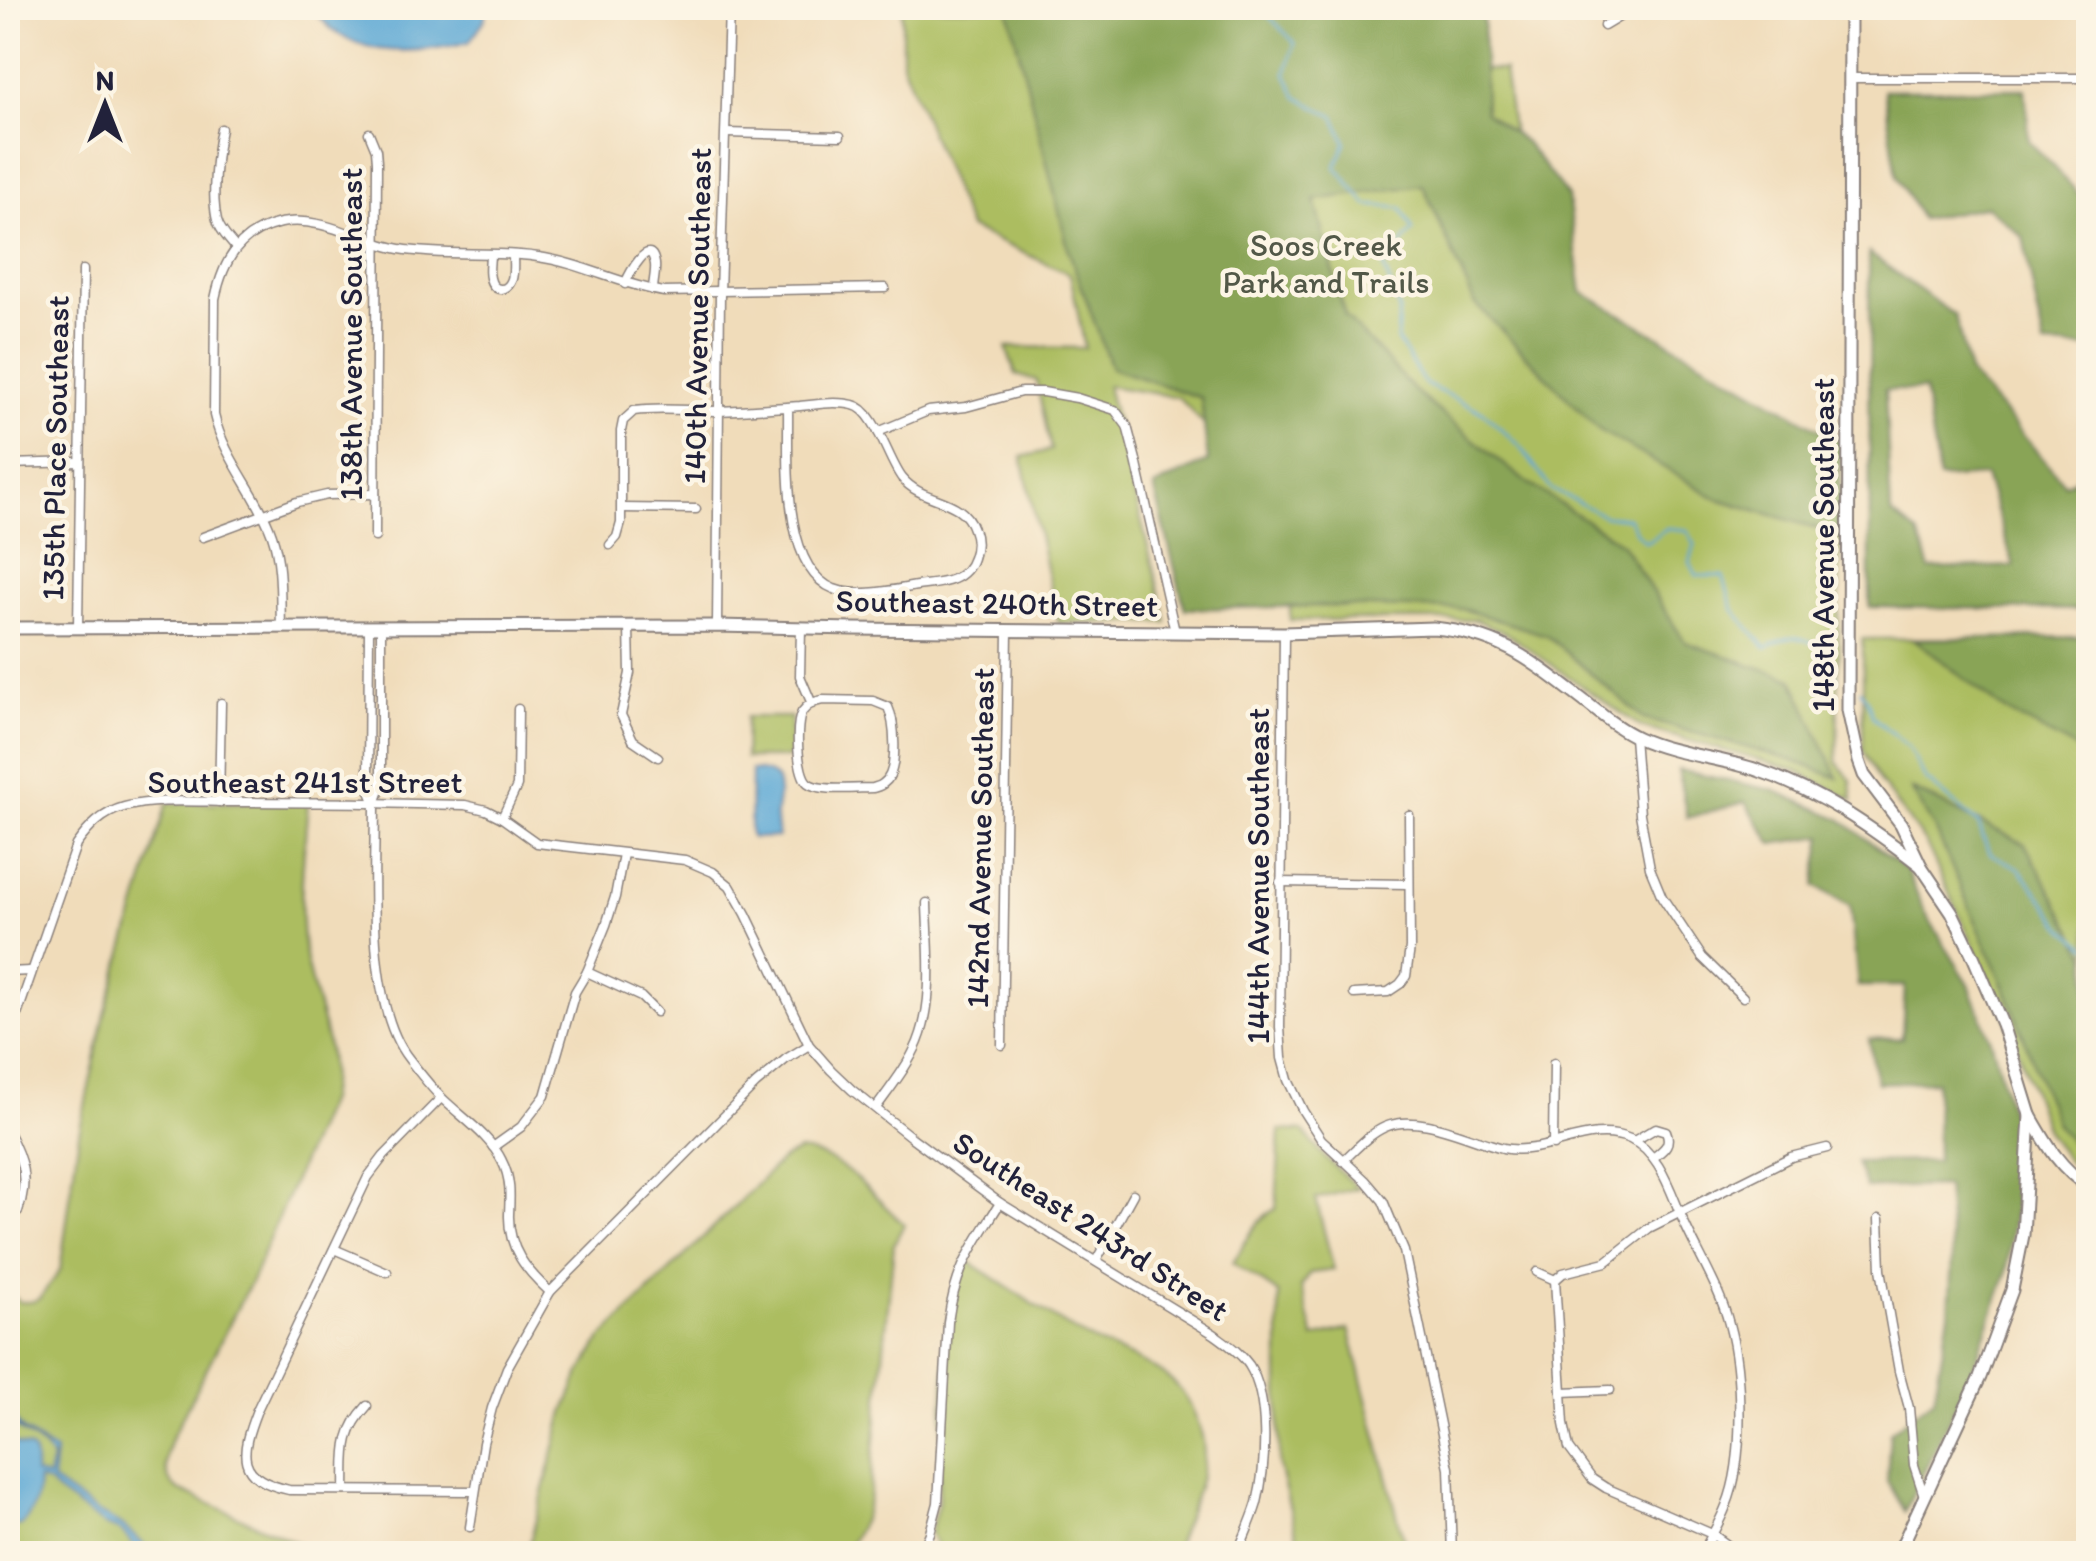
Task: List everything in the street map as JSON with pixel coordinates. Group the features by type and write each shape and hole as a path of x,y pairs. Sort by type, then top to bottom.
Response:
{"main road":[{"name":"148th Avenue Southeast","path":"1850,8 1848,710 1864,775 1901,824 1921,866 1952,912 1988,990 2030,1115 2023,1235 2016,1276 1991,1350 1898,1554"},
{"name":"Southeast 240th Street","path":"8,628 1456,630 1485,637 1525,656 1634,737 1686,754 1754,769 1805,789 1863,822 1921,866"},
{"path":"2030,1115 2052,1153 2072,1176 2088,1186"}],"street":[{"name":"140th Avenue Southeast","path":"717,626 720,293 729,8"},
{"path":"1604,26 1634,8"},
{"path":"1850,78 2088,78"},
{"path":"221,129 216,153 217,219 222,233 235,247"},
{"name":"138th Avenue Southeast","path":"369,133 377,162 375,537"},
{"path":"726,134 840,136"},
{"path":"281,628 272,536 218,433 214,415 215,299 225,264 235,247 277,224 298,221 400,249 541,257 652,290 720,293 885,288"},
{"path":"490,254 491,283 501,290 512,277 513,255"},
{"path":"625,284 634,264 646,254 655,261 652,290"},
{"name":"135th Place Southeast","path":"78,628 83,270"},
{"path":"878,432 928,411 966,408 1021,392 1088,400 1115,410 1127,426 1175,632"},
{"path":"610,545 621,524 621,430 628,415 640,410 718,411 788,407 851,404 869,415 892,462 911,487 965,513 977,542 972,564 948,582 892,592 849,592 824,583 806,561 794,525 788,407"},
{"path":"8,464 79,462"},
{"path":"203,537 298,502 327,495 375,494"},
{"path":"622,508 696,509"},
{"path":"629,627 630,673 622,720 633,740 658,757"},
{"path":"375,628 368,786 374,804 378,962 386,1008 405,1055 501,1158 508,1176 509,1225 517,1256 550,1292"},
{"path":"801,628 800,676 812,704"},
{"name":"142nd Avenue Southeast","path":"1002,1045 1008,631"},
{"name":"144th Avenue Southeast","path":"1284,632 1282,1058 1303,1111 1321,1139 1383,1201 1404,1251 1448,1468 1452,1554"},
{"path":"823,700 872,700 888,707 893,721 892,766 886,780 872,788 817,787 804,779 799,766 800,720 802,712 812,704 823,700"},
{"path":"219,802 221,703"},
{"path":"502,818 516,786 518,709"},
{"path":"1634,737 1640,814 1650,868 1662,897 1702,957 1743,997"},
{"name":"Southeast 241st Street","path":"30,972 76,844 89,826 122,808 219,802 465,805 502,818 537,843 685,860 714,872 730,886 746,914 808,1045"},
{"path":"1354,994 1388,992 1406,976 1410,948 1409,815"},
{"path":"493,1147 521,1127 545,1096 575,992 587,972 615,897 623,854"},
{"path":"1280,882 1408,884"},
{"path":"876,1108 906,1066 926,1017 928,903"},
{"path":"8,972 30,972 8,1041"},
{"path":"587,972 641,997 656,1012"},
{"path":"470,1527 492,1408 507,1368 550,1292 756,1084 808,1045"},
{"name":"Southeast 243rd Street","path":"808,1045 831,1070 911,1137 1000,1203 1232,1346 1247,1362 1263,1412 1262,1466 1253,1514 1237,1554"},
{"path":"1554,1064 1554,1145"},
{"path":"441,1098 368,1177 251,1426 244,1453 251,1472 260,1481 289,1490 476,1490"},
{"path":"1344,1160 1372,1135 1387,1126 1404,1123 1421,1124 1506,1148 1540,1149 1606,1134 1622,1136 1646,1150 1674,1196 1712,1279 1729,1323 1735,1356 1735,1472 1728,1504 1702,1554"},
{"path":"1634,1141 1656,1128 1666,1131 1667,1147 1653,1158"},
{"path":"8,1132 19,1152 24,1174 24,1194 18,1211"},
{"path":"1740,1554 1712,1534 1606,1488 1592,1479 1569,1448 1564,1424 1556,1280 1563,1273 1606,1262 1650,1228 1791,1157 1827,1148"},
{"path":"1096,1261 1133,1194"},
{"path":"920,1554 938,1503 951,1298 965,1259 1000,1203"},
{"path":"1879,1219 1881,1269 1909,1408 1914,1464 1924,1496"},
{"path":"334,1248 386,1272"},
{"path":"1537,1272 1556,1280"},
{"path":"1562,1392 1610,1390"},
{"path":"345,1490 348,1432 367,1406"}],"green space":[{"name":"Soos Creek Park and Trails","path":"902,8 1364,8 1365,68 1504,70 1544,358 1840,535 1837,762 1851,780 1853,800 1794,770 1641,727 1506,633 1476,620 1290,620 1291,465 1210,431 1178,397 1107,386 1167,622 1058,623 1022,457 1051,450 1036,380 1016,375 1006,347 1085,348 1070,274 969,228 902,63"},
{"name":"Soos Creek Park and Trails","path":"1008,8 1483,8 1485,112 1525,142 1568,197 1582,292 1840,441 1840,535 1718,499 1598,429 1474,302 1423,185 1315,200 1345,316 1420,396 1522,479 1622,544 1685,642 1793,679 1838,778 1791,760 1644,719 1546,635 1462,609 1185,609 1154,487 1208,461 1201,398 1111,368 1069,252"},
{"path":"2025,89 2029,141 2082,197 2088,194 2088,348 2044,346 2023,237 1987,206 1921,219 1897,176 1884,90"},
{"path":"1869,253 1955,316 1969,373 2065,484 2088,473 2088,610 1870,607","holes":["1885,390 1924,390 1939,479 1985,476 2014,566 1930,569 1918,533 1891,514"]},
{"path":"2088,637 2088,1176 2074,1167 2046,1130 2004,1011 1926,844 1880,782 1863,750 1863,639"},
{"path":"2088,637 2088,755 2004,710 1914,639"},
{"path":"746,717 791,717 790,758 745,758"},
{"path":"1678,770 1773,790 1841,819 1907,871 1926,914 1969,985 1992,1043 2015,1129 2015,1205 2006,1276 1973,1369 1905,1511 1887,1481 1890,1432 1934,1398 1949,1314 1952,1259 1946,1186 1866,1188 1856,1162 1937,1161 1936,1081 1877,1083 1869,1039 1902,1038 1905,986 1858,986 1850,906 1815,886 1823,836 1773,844 1745,802 1687,818"},
{"path":"1911,789 2025,844 2086,954 2088,1164 2056,1124 2008,995 1936,831"},
{"path":"308,802 302,931 330,1061 328,1100 253,1277 171,1439 166,1467 169,1480 179,1490 320,1553 8,1553 8,1291 19,1302 39,1299 60,1271 79,1133 105,1014 167,803"},
{"path":"1280,1130 1303,1131 1358,1188 1316,1199 1334,1270 1311,1273 1301,1287 1314,1338 1349,1329 1407,1553 1301,1553 1279,1466 1279,1294 1233,1263 1257,1225 1276,1209"},
{"path":"799,1151 844,1168 904,1224 894,1244 869,1501 845,1553 527,1553 564,1413 580,1374 601,1339 774,1167"},
{"path":"965,1259 1082,1335 1158,1371 1182,1392 1204,1450 1197,1490 1174,1553 939,1553 930,1533 938,1503 948,1322"}],"water":[{"path":"310,8 487,8 484,21 469,42 399,51 364,46 348,39"},
{"path":"751,770 769,773 777,781 778,837 750,835"},
{"path":"8,1412 23,1430 55,1452 52,1481 123,1526 153,1553 141,1553 121,1531 104,1525 48,1483 38,1480 29,1514 21,1525 8,1526 8,1439 32,1450 35,1474 48,1477 52,1459 45,1448 10,1423"}],"waterway":[{"path":"1261,8 1295,43 1286,73 1297,97 1334,116 1346,142 1336,167 1367,205 1401,208 1413,230 1384,267 1399,310 1397,340 1425,384 1483,412 1520,446 1551,489 1605,516 1629,518 1646,542 1667,528 1687,530 1695,544 1690,562 1697,576 1723,576 1733,609 1766,648 1788,638 1807,640 1824,648 1837,678"},
{"path":"1860,690 1873,717 1908,747 1926,780 1978,823 1989,853 2019,868 2066,930 2088,947"}]}
